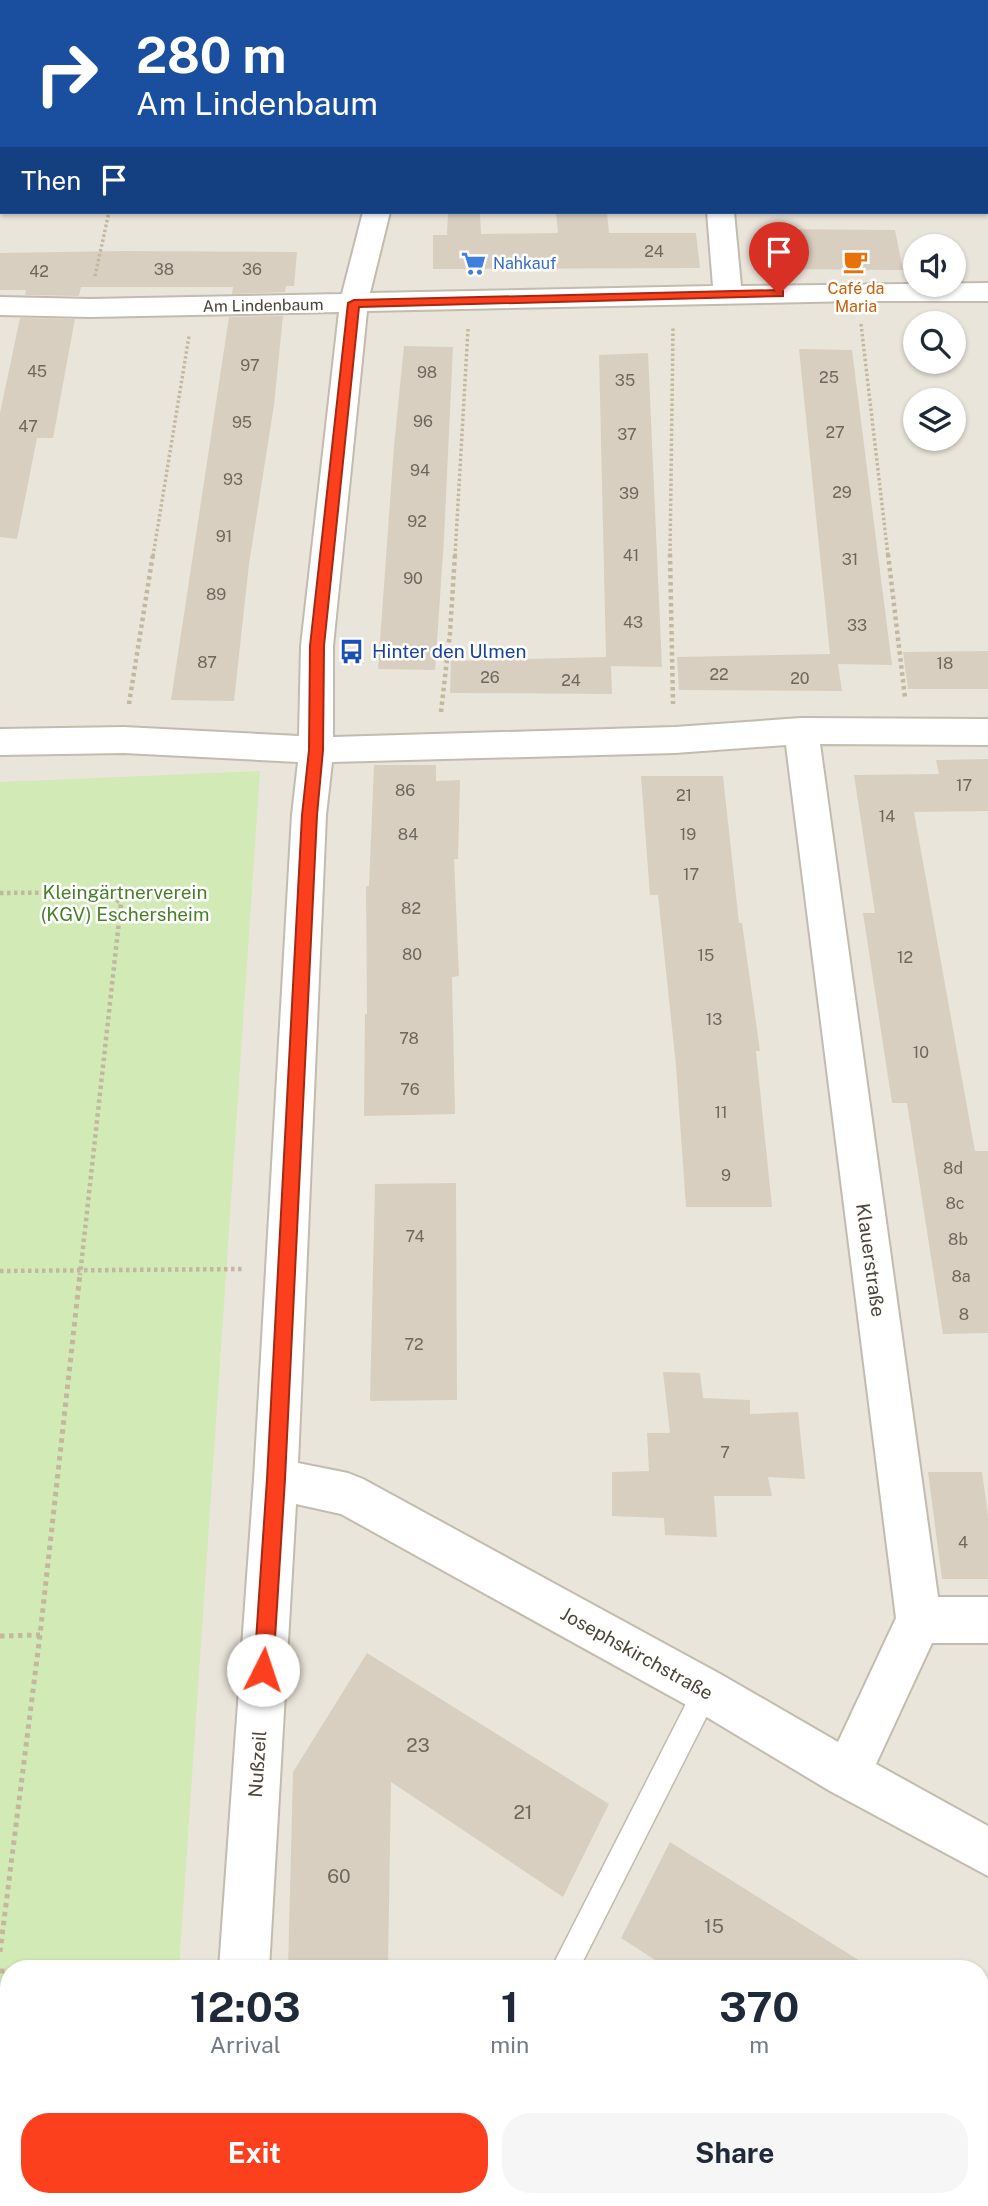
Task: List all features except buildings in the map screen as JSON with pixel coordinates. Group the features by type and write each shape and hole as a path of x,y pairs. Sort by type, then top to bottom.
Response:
{"street":[{"name":"Nußzeil","path":"245,1960 276,1479 309,815 316,750 317,646 354,303 376,214"},
{"path":"720,214 728,295"},
{"name":"Am Lindenbaum","path":"0,306 90,308 857,292 988,292"},
{"path":"0,742 124,740 316,750 675,740 801,732 988,732"},
{"name":"Klauerstraße","path":"801,732 919,1620"},
{"name":"Josephskirchstraße","path":"276,1479 348,1494 706,1691 847,1774 988,1852"},
{"path":"847,1774 919,1620 988,1620"}],"lane":[{"path":"569,1960 706,1691"}],"path":[{"path":"90,308 108,214"},
{"path":"857,292 909,731"},
{"path":"673,296 669,614 675,740"},
{"path":"436,747 450,633 469,301"},
{"path":"124,740 194,306"},
{"path":"0,893 105,892 121,903 40,1635 0,1952"},
{"path":"0,1271 286,1269"},
{"path":"0,1636 40,1635"}],"shaded area":[{"path":"0,214 988,214 988,1960 0,1960"}],"green space":[{"name":"Kleingärtnerverein (KGV) Eschersheim","path":"260,771 180,1960 0,1960 0,782"}],"place":[{"name":"Café da Maria","path":"856,262"},
{"name":"Nahkauf","path":"473,263"},
{"name":"Hinter den Ulmen","path":"352,651"}],"route":[{"path":"263,1670 276,1479 309,815 316,750 317,646 354,303 779,294"}]}
